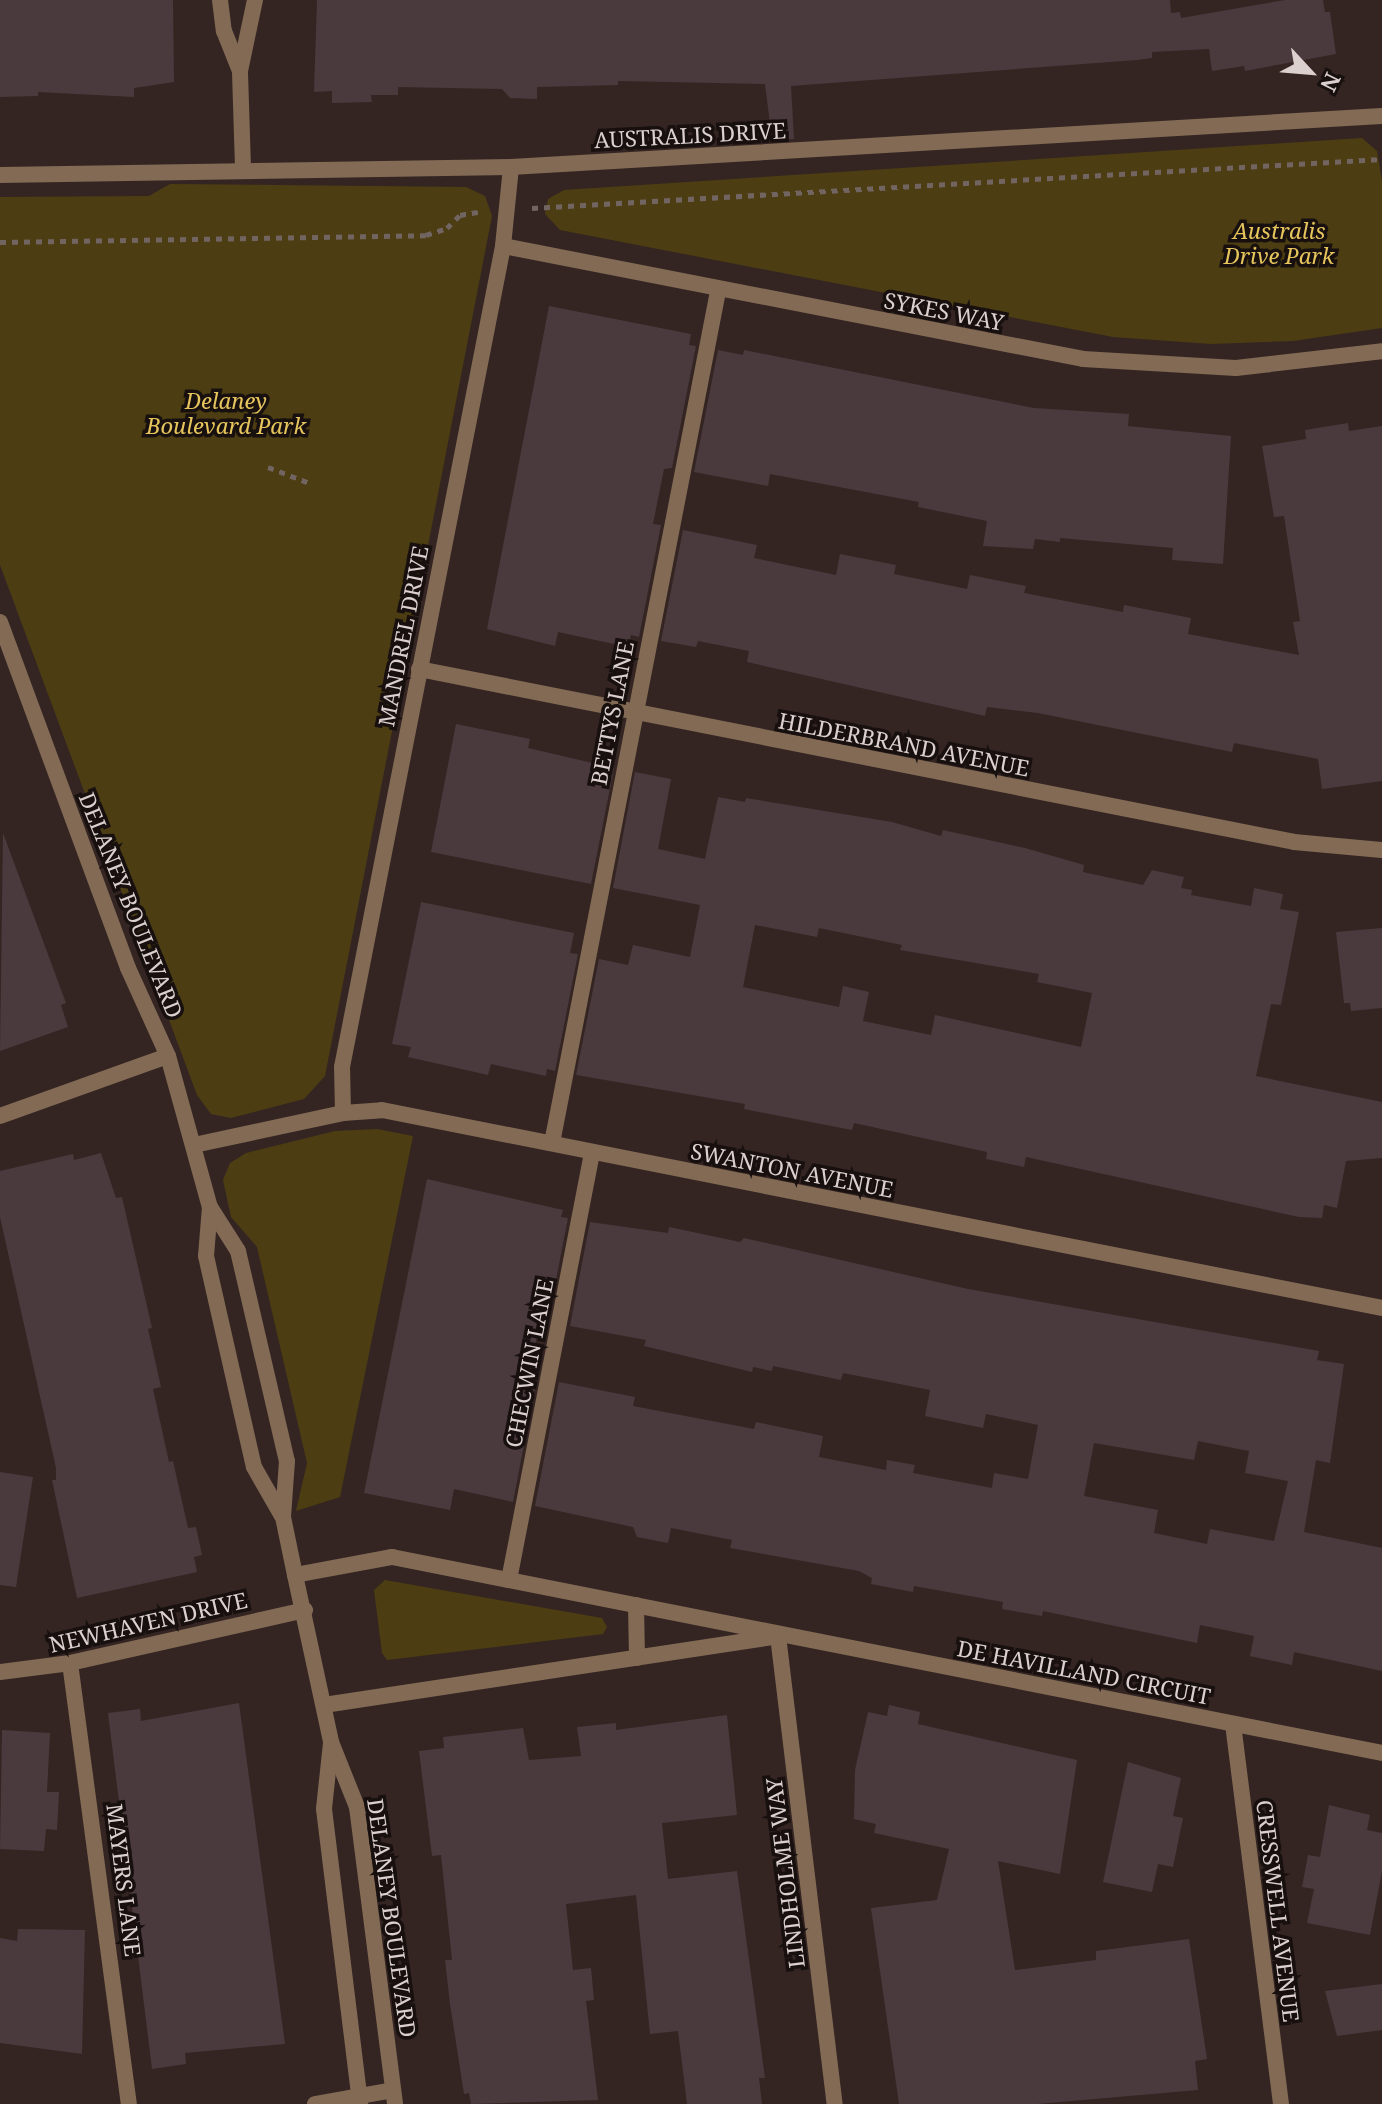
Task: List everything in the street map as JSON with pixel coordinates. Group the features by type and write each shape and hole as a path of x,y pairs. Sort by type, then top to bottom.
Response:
{"street":[{"path":"220,0 224,31 240,71"},
{"path":"243,168 240,71 255,0"},
{"name":"AUSTRALIS DRIVE","path":"0,175 243,168 511,167 1382,116"},
{"name":"MANDREL DRIVE","path":"343,1113 342,1067 503,246 511,167"},
{"name":"SYKES WAY","path":"503,246 718,291 1083,359 1236,368 1382,351"},
{"name":"BETTYS LANE","path":"552,1143 718,291"},
{"name":"DELANEY BOULEVARD","path":"1,626 128,968 168,1056 210,1207 238,1251 287,1461 283,1517 295,1575 331,1742 357,1807 394,2097"},
{"name":"HILDERBRAND AVENUE","path":"419,669 634,714 1294,842 1382,850"},
{"path":"0,1116 168,1056"},
{"name":"SWANTON AVENUE","path":"194,1145 343,1113 382,1110 1382,1308"},
{"name":"CHECWIN LANE","path":"509,1580 592,1154"},
{"name":"DELANEY BOULEVARD","path":"210,1207 206,1256 254,1467 283,1517"},
{"name":"DE HAVILLAND CIRCUIT","path":"295,1575 392,1557 778,1636 1382,1753"},
{"path":"636,1605 637,1658"},
{"name":"NEWHAVEN DRIVE","path":"0,1672 70,1663 305,1610"},
{"name":"DE HAVILLAND CIRCUIT","path":"324,1705 778,1636"},
{"name":"LINDHOLME WAY","path":"778,1636 835,2104"},
{"name":"MAYERS LANE","path":"70,1663 129,2104"},
{"name":"CRESSWELL AVENUE","path":"1233,1724 1281,2104"},
{"name":"DELANEY BOULEVARD","path":"331,1742 324,1819 360,2100"},
{"path":"315,2104 394,2097"}],"path":[{"path":"0,242 426,235 471,211 1382,159"},
{"path":"268,467 307,482"}],"green space":[{"name":"Australis Drive Park","path":"1362,138 1377,151 1382,181 1382,328 1293,341 1211,344 1113,337 560,230 545,214 548,199 564,190"},
{"name":"Delaney Boulevard Park","path":"170,184 466,187 485,196 492,216 325,1076 304,1099 231,1118 211,1114 197,1095 0,565 0,197 149,196"},
{"path":"377,1129 413,1136 340,1497 296,1511 307,1463 257,1247 231,1217 223,1180 230,1163 246,1153 335,1131"},
{"path":"385,1580 602,1618 607,1627 603,1634 387,1660 382,1653 374,1590"}],"building":[{"path":"0,0 173,0 174,82 134,88 134,97 38,92 38,96 0,97"},
{"path":"317,0 1170,0 1171,13 1180,12 1181,18 1285,0 1323,0 1325,12 1330,12 1336,54 1245,71 1244,66 1212,71 1209,49 1152,52 1152,58 1137,60 791,86 794,139 772,140 765,84 618,81 618,85 537,87 537,99 510,98 502,89 398,87 398,95 371,95 372,102 332,103 332,91 314,92"},
{"path":"549,306 691,334 689,345 696,346 672,468 664,469 653,524 661,525 639,637 631,635 628,647 558,632 555,646 487,629"},
{"path":"718,350 743,355 744,350 1034,408 1129,414 1128,426 1231,436 1223,564 1172,560 1173,548 1060,538 1060,542 1035,539 1033,549 983,546 987,521 918,507 919,502 770,474 768,486 694,472"},
{"path":"1348,423 1349,431 1382,426 1382,781 1322,789 1318,759 1234,743 1232,752 1038,713 987,707 985,716 747,662 749,651 698,641 696,647 661,641 683,530 757,545 754,558 836,575 840,554 896,565 894,574 967,589 970,575 1026,586 1024,593 1123,612 1124,605 1191,618 1188,634 1299,655 1293,622 1300,621 1284,516 1274,517 1262,446 1306,439 1305,430"},
{"path":"456,724 530,739 528,748 614,768 591,884 431,852"},
{"path":"635,772 671,779 658,849 705,859 718,797 745,802 746,798 892,822 941,836 943,830 1025,848 1084,865 1083,872 1143,885 1152,870 1184,877 1181,888 1192,890 1191,895 1251,906 1254,888 1283,894 1280,909 1299,912 1281,1005 1271,1004 1256,1076 1382,1102 1382,1158 1346,1161 1337,1208 1324,1205 1322,1218 1299,1217 1026,1157 1024,1167 986,1159 987,1152 854,1123 852,1130 744,1109 745,1104 576,1075 599,959 628,965 633,945 690,957 700,905 613,888","holes":["755,925 817,937 819,928 902,945 900,950 1039,974 1037,982 1092,993 1081,1047 935,1015 931,1035 863,1021 869,992 843,986 839,1007 743,987"]},
{"path":"3,833 66,1003 61,1005 68,1027 0,1051"},
{"path":"421,902 574,933 570,953 578,954 555,1071 547,1069 546,1076 491,1064 488,1075 408,1057 411,1047 392,1044"},
{"path":"1382,928 1382,1008 1351,1011 1350,1003 1344,1003 1336,932"},
{"path":"101,1153 116,1198 122,1197 152,1328 148,1329 161,1387 153,1389 169,1462 173,1461 188,1528 196,1527 202,1555 194,1557 197,1572 77,1598 52,1480 56,1480 56,1468 0,1217 0,1171 73,1154 74,1160"},
{"path":"427,1179 563,1210 561,1217 568,1218 548,1321 540,1320 529,1376 537,1377 513,1502 454,1489 450,1510 364,1493"},
{"path":"590,1222 668,1233 669,1227 740,1242 744,1238 968,1289 1319,1351 1317,1360 1344,1364 1330,1463 1316,1460 1304,1532 1382,1548 1382,1671 1294,1652 1292,1665 1250,1656 1254,1636 1200,1625 1197,1643 1043,1611 1042,1616 1002,1609 1003,1602 914,1586 913,1592 871,1584 872,1578 859,1571 730,1548 732,1540 671,1528 668,1543 637,1537 633,1527 535,1506 559,1382 635,1397 633,1406 754,1429 756,1422 823,1436 819,1457 886,1470 887,1460 915,1465 913,1473 992,1488 994,1473 1028,1479 1038,1425 986,1414 983,1428 925,1416 930,1390 843,1373 841,1380 773,1366 772,1371 753,1367 752,1372 644,1346 646,1340 570,1326","holes":["1198,1441 1249,1451 1245,1473 1288,1481 1274,1541 1210,1529 1207,1544 1154,1533 1158,1510 1084,1496 1094,1443 1194,1460"]},
{"path":"0,1472 33,1477 16,1587 0,1585"},
{"path":"239,1703 285,2044 185,2053 186,2064 152,2069 108,1713 140,1709 141,1721"},
{"path":"889,1705 920,1712 918,1724 1077,1760 1060,1874 998,1861 1015,1970 1096,1960 1096,1951 1189,1939 1207,2059 1195,2061 1198,2090 1037,2104 899,2104 871,1908 937,1900 949,1849 874,1833 876,1824 854,1819 855,1770 868,1712 887,1716"},
{"path":"727,1715 737,1815 662,1823 668,1879 737,1871 765,2078 759,2078 762,2104 687,2104 678,2031 650,2034 636,1895 566,1904 573,1970 591,1968 594,2000 586,2001 598,2100 471,2104 469,2093 464,2094 450,2004 445,1960 452,1960 441,1855 432,1856 419,1751 444,1748 443,1737 523,1728 529,1760 581,1756 577,1727 616,1723 616,1730"},
{"path":"2,1730 50,1733 47,1792 59,1792 57,1830 46,1829 44,1851 0,1849"},
{"path":"1128,1762 1181,1778 1173,1816 1183,1818 1173,1867 1158,1864 1152,1892 1103,1882"},
{"path":"1329,1805 1370,1815 1367,1830 1382,1833 1382,1871 1370,1935 1307,1923 1314,1889 1302,1887 1308,1855 1320,1857"},
{"path":"18,1929 85,1930 82,2054 0,2043 0,1938 17,1941"},
{"path":"1382,1984 1382,2030 1337,2036 1325,1991"}]}
